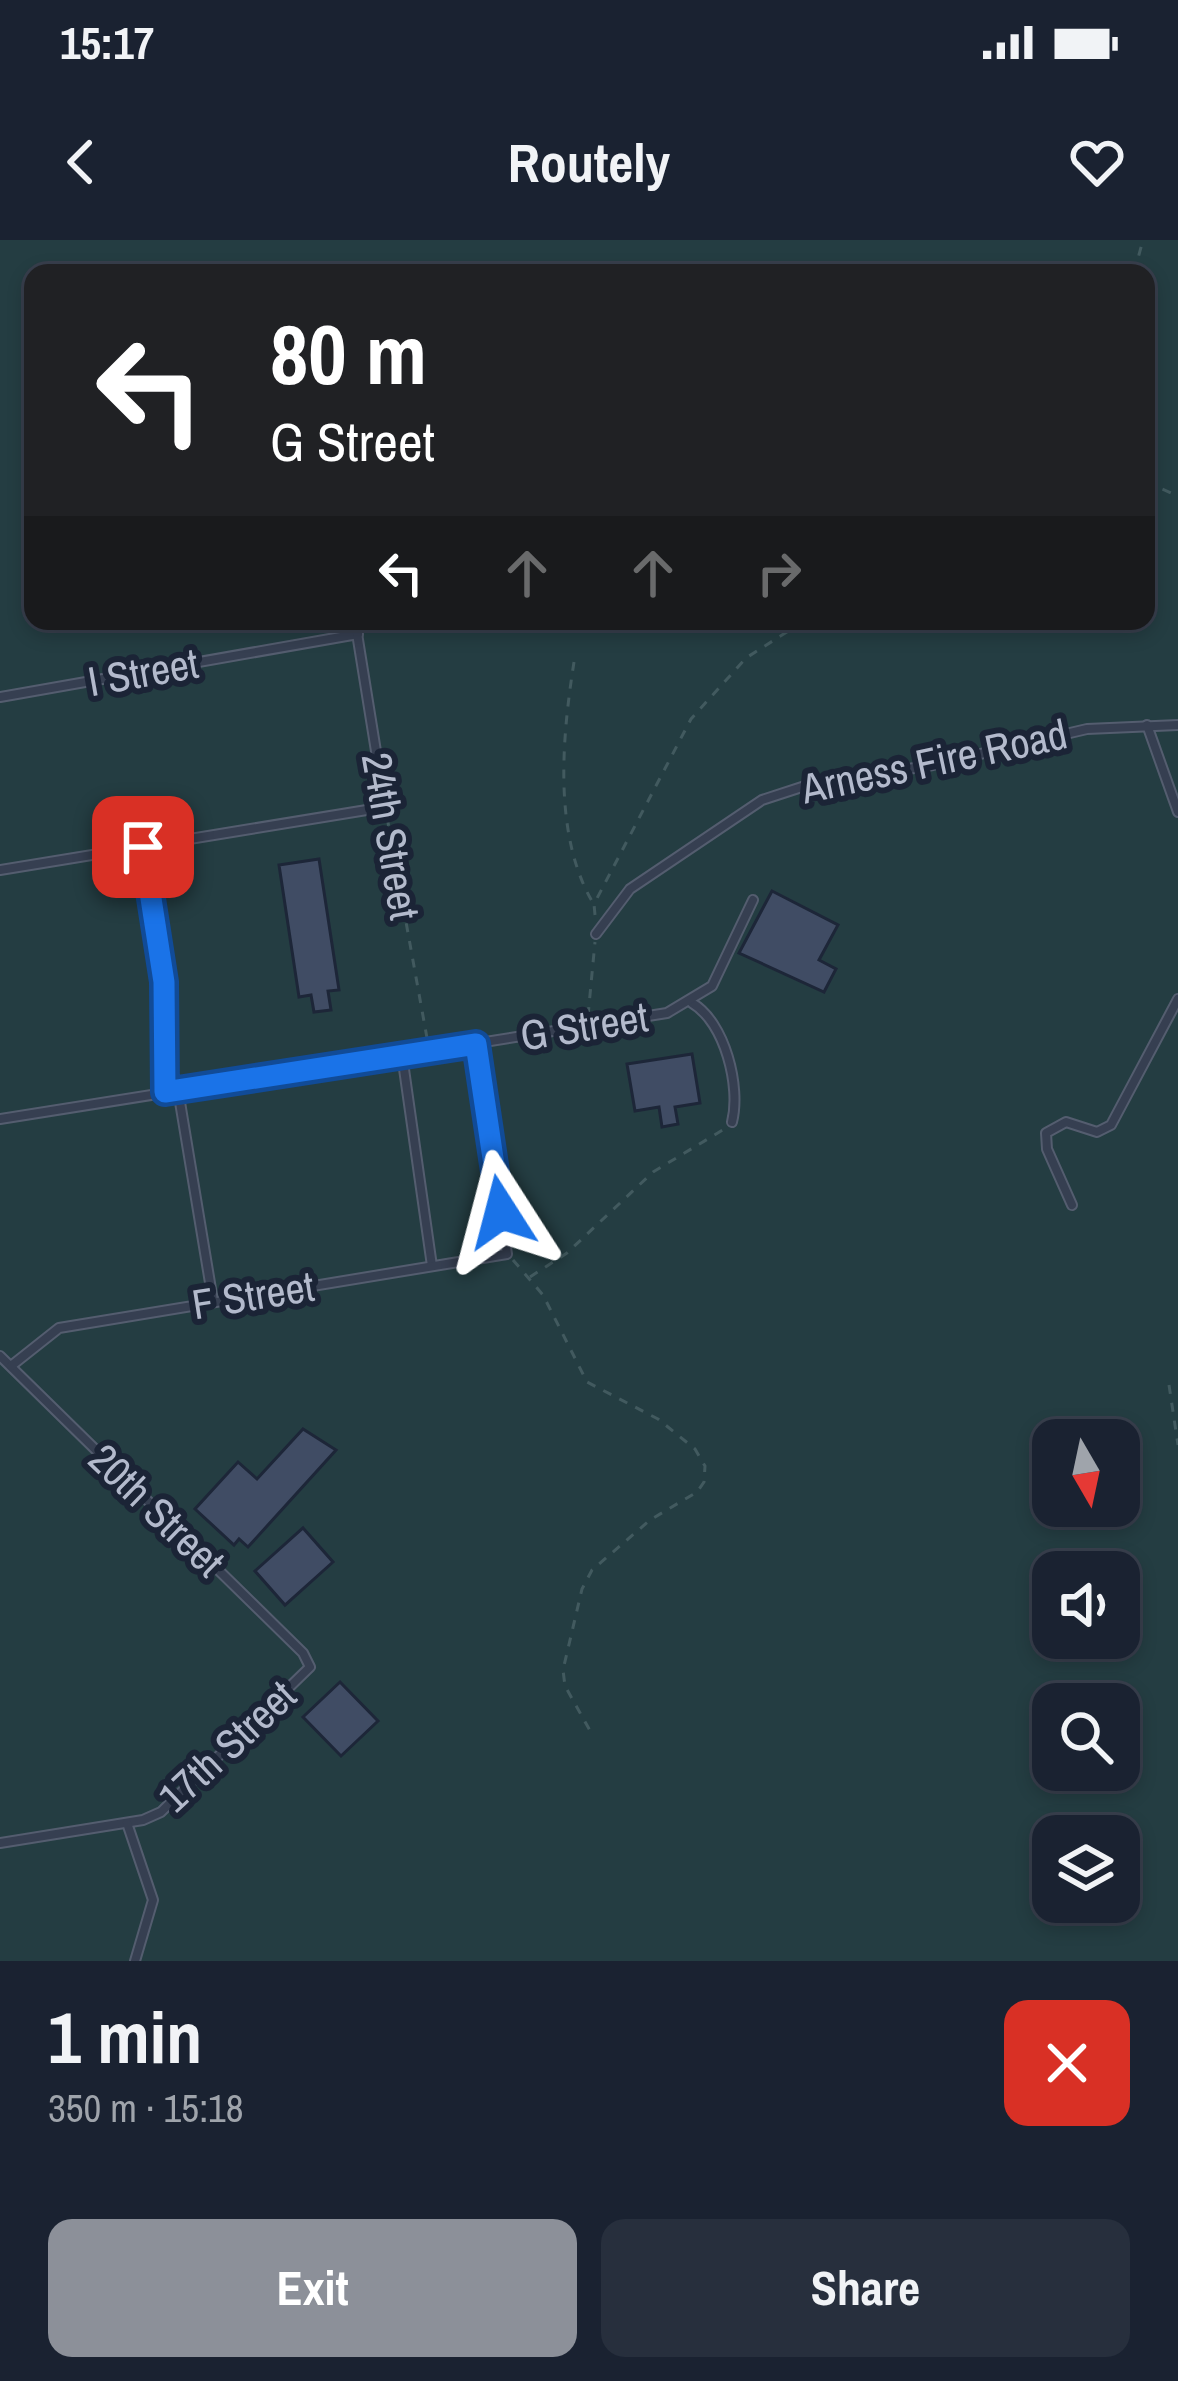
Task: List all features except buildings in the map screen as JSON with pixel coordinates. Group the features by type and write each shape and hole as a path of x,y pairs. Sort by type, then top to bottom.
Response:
{"lane":[{"name":"24th Street","path":"357,630 385,807"},
{"name":"I Street","path":"0,697 358,634"},
{"path":"1146,723 1178,812"},
{"name":"Arness Fire Road","path":"596,934 630,889 763,800 808,785 1017,748 1087,729 1178,725"},
{"path":"0,870 385,807"},
{"path":"143,847 164,982 165,1092"},
{"name":"G Street","path":"0,1119 668,1013 692,1004 712,986 753,900"},
{"path":"1072,1204 1046,1133 1066,1122 1097,1132 1111,1125 1178,998"},
{"path":"692,1004 704,1010 726,1054 736,1107 732,1122"},
{"path":"476,1044 508,1254"},
{"path":"402,1055 432,1266"},
{"path":"178,1090 213,1301"},
{"name":"F Street","path":"11,1366 59,1328 508,1254"},
{"name":"20th Street","path":"0,1356 303,1653 310,1667"},
{"name":"17th Street","path":"0,1843 127,1823 161,1812 310,1667"},
{"path":"127,1823 153,1900 135,1961"}],"path":[{"path":"594,904 691,719 746,658 789,630"},
{"path":"574,662 566,805 580,880 594,904 596,934 587,1025"},
{"name":"24th Street","path":"385,807 430,1051"},
{"path":"528,1277 568,1253 652,1172 732,1122"},
{"path":"508,1254 543,1294 587,1382 658,1419 695,1449 705,1466 704,1483 697,1492 650,1520 592,1570 582,1589 565,1686 593,1736"},
{"path":"1169,1385 1178,1445"}],"green space":[{"path":"0,240 1178,240 1178,1961 0,1961"}],"route":[{"path":"143,847 164,982 165,1092 476,1044 501,1212"}]}
